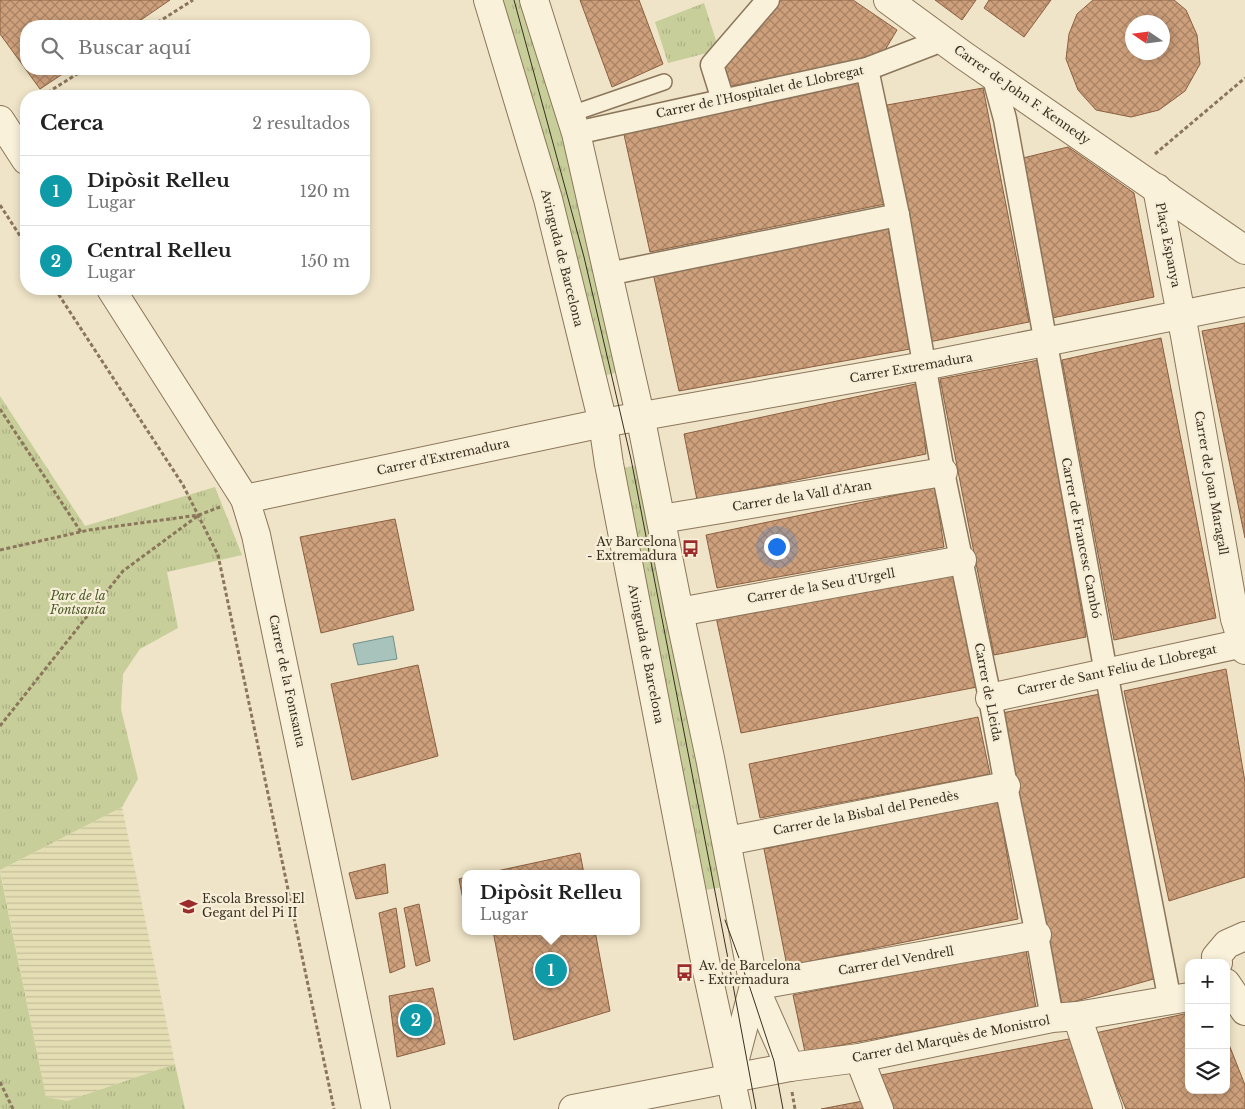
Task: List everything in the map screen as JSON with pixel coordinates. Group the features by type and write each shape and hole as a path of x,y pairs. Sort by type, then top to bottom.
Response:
{"street":[{"name":"Avinguda de Barcelona","path":"488,0 548,199 602,423 718,1029 731,1077 736,1109"},
{"path":"534,0 573,124 640,416 727,841 754,986 790,1067"},
{"path":"723,100 712,66 768,0"},
{"name":"Carrer de John F. Kennedy","path":"888,0 1157,188"},
{"name":"Carrer de l'Hospitalet de Llobregat","path":"573,124 723,100 867,69 932,44 940,38"},
{"name":"Carrer de Lleida","path":"867,69 898,215 943,472 990,698 1006,786 1038,935 1064,1017"},
{"name":"Carrer de Francesc Cambó","path":"993,75 1005,119 1107,673 1180,999"},
{"path":"0,120 20,151"},
{"name":"Plaça Espanya","path":"1157,188 1245,250"},
{"name":"Plaça Espanya","path":"1157,188 1181,315"},
{"path":"608,274 898,215"},
{"name":"Carrer de la Fontsanta","path":"115,295 246,499 256,535 376,1109"},
{"path":"1181,315 1245,302"},
{"name":"Carrer Extremadura","path":"640,416 924,366 1181,315"},
{"name":"Carrer de Joan Maragall","path":"1181,315 1242,633"},
{"name":"Carrer d'Extremadura","path":"246,499 640,416"},
{"name":"Carrer de la Vall d'Aran","path":"661,520 943,472"},
{"name":"Carrer de la Seu d'Urgell","path":"679,612 962,560"},
{"name":"Carrer de Sant Feliu de Llobregat","path":"990,698 1107,673 1242,633"},
{"name":"Carrer de la Bisbal del Penedès","path":"727,841 1006,786"},
{"name":"Carrer del Vendrell","path":"754,986 1038,935"},
{"path":"1224,959 1227,944 1245,936"},
{"path":"1230,971 1245,971"},
{"path":"1230,985 1245,1011"},
{"path":"731,1077 754,986"},
{"name":"Carrer del Marquès de Monistrol","path":"573,1109 731,1077 859,1058 1064,1017 1180,999"},
{"path":"1064,1017 1108,1109"},
{"path":"859,1058 879,1109"}],"lane":[{"path":"573,124 664,82"}],"path":[{"path":"161,20 193,0"},
{"path":"52,90 75,75"},
{"path":"1149,160 1245,78"},
{"path":"0,205 20,236"},
{"path":"59,295 183,485 218,555 334,1109"},
{"path":"0,409 81,532"},
{"path":"0,550 81,532 199,515"},
{"path":"0,726 122,571 199,515"},
{"path":"0,1082 13,1109"}],"shaded area":[{"path":"122,807 175,1064 67,1101 46,1097 0,870"}],"green space":[{"path":"503,0 523,0 555,106 622,371 603,376 558,190"},
{"path":"704,3 719,50 668,63 655,22"},
{"name":"Parc de la Fontsanta","path":"0,396 85,526 215,487 242,555 167,572 178,628 140,649 123,674 121,709 138,779 122,807 0,870"},
{"path":"641,464 723,887 705,890 623,468"},
{"path":"0,872 46,1097 67,1101 175,1064 185,1109 0,1109"}],"water":[{"path":"393,636 397,659 358,665 353,644"}],"building":[{"path":"0,0 170,0 141,20 20,20 20,62 0,34"},
{"path":"580,0 639,0 663,64 612,87"},
{"path":"776,0 853,0 897,30 882,55 727,87 720,67"},
{"path":"935,0 976,0 962,20"},
{"path":"989,0 1051,0 1024,37 984,8"},
{"path":"1093,0 1174,0 1186,10 1197,35 1200,64 1185,91 1159,110 1131,117 1096,110 1078,90 1066,59 1069,34 1077,14"},
{"path":"30,75 61,75 40,89"},
{"path":"862,80 885,204 650,252 623,130"},
{"path":"983,88 1029,322 929,342 887,105"},
{"path":"1068,147 1134,193 1154,297 1052,318 1023,158"},
{"path":"888,227 910,349 679,391 653,273"},
{"path":"1245,323 1245,538 1202,331"},
{"path":"1161,338 1216,618 1114,640 1062,360"},
{"path":"1039,360 1086,637 994,655 940,379"},
{"path":"920,383 926,454 697,500 684,434"},
{"path":"935,487 944,547 717,588 706,535"},
{"path":"395,519 414,610 321,633 300,537"},
{"path":"954,573 977,687 741,733 716,617"},
{"path":"418,665 438,756 352,780 331,684"},
{"path":"1226,669 1245,782 1245,877 1169,901 1124,691"},
{"path":"1100,694 1157,978 1062,1005 1002,713"},
{"path":"978,717 990,774 760,818 749,764"},
{"path":"998,801 1018,919 787,966 764,849"},
{"path":"580,853 583,870 501,870"},
{"path":"385,864 388,893 356,899 349,873"},
{"path":"462,878 462,894 459,879"},
{"path":"419,904 430,961 416,966 404,908"},
{"path":"396,908 405,967 390,973 379,913"},
{"path":"494,935 596,935 610,1011 514,1040"},
{"path":"1026,950 1036,1008 805,1052 793,995"},
{"path":"433,988 445,1044 397,1057 389,996"},
{"path":"1185,1014 1185,1094 1230,1094 1230,1047 1245,1085 1245,1109 1126,1109 1095,1033"},
{"path":"1074,1038 1097,1109 893,1109 881,1075"},
{"path":"868,1100 870,1109 821,1109"}],"tram line":[{"path":"514,0 584,257 631,459 756,1109"},
{"path":"725,920 774,1061 783,1109"}],"place":[{"name":"Av Barcelona - Extremadura","path":"691,549"},
{"name":"Escola Bressol El Gegant del Pi II","path":"188,906"},
{"name":"Dipòsit Relleu","path":"551,970"},
{"name":"Av. de Barcelona - Extremadura","path":"685,973"},
{"name":"Central Relleu","path":"416,1020"}]}
